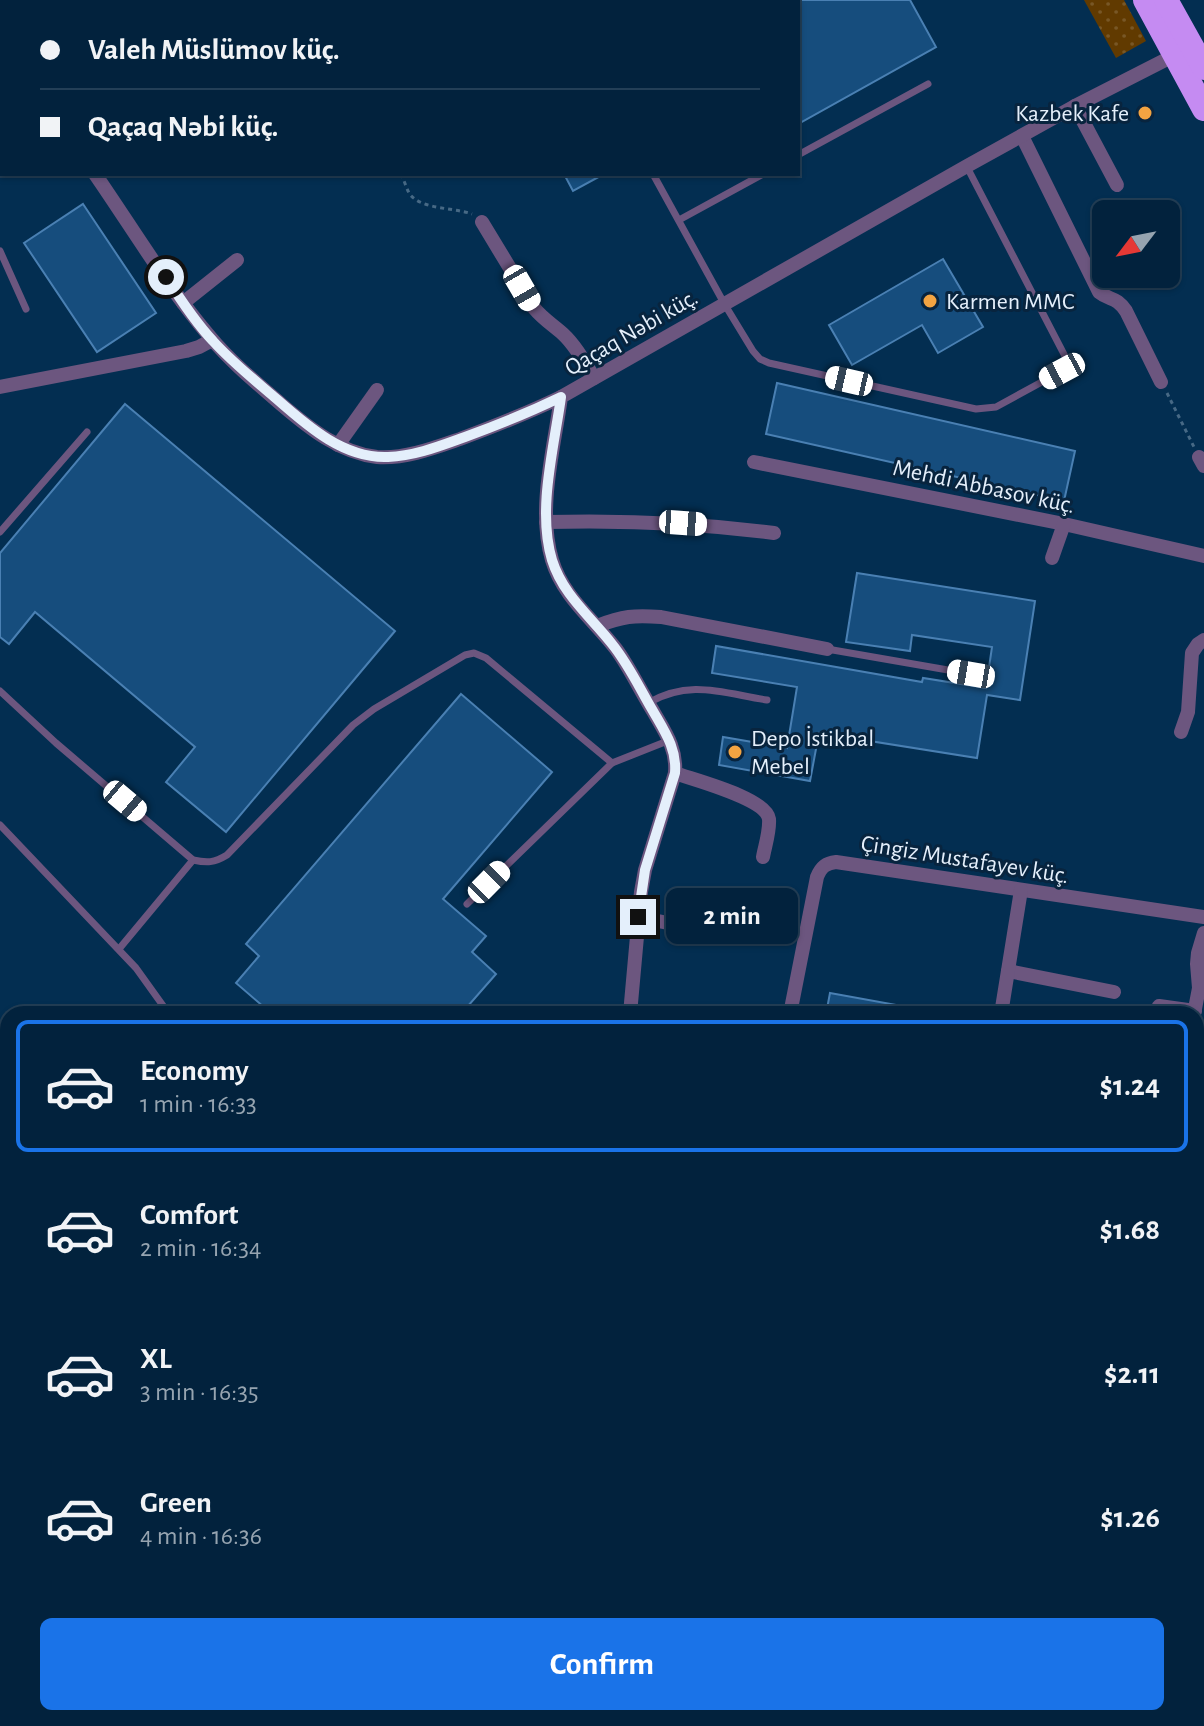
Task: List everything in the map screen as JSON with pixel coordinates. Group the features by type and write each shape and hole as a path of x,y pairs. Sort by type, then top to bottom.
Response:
{"highway":[{"path":"1145,0 1188,45 1204,109"},
{"path":"1166,0 1188,45 1204,68"}],"street":[{"name":"Qaçaq Nəbi küç.","path":"631,1006 645,870 676,761 670,740 626,663 569,595 553,562 546,522 561,397 967,166 1188,45"},
{"path":"1075,106 1117,185"},
{"path":"1022,136 1099,292 1119,301 1126,311 1161,382"},
{"path":"96,176 212,340 298,418 338,445 360,453 389,457 424,451 506,422 561,397"},
{"path":"482,222 534,308 565,336 594,378"},
{"path":"183,303 237,260"},
{"path":"0,387 186,351 212,340"},
{"path":"338,445 377,390"},
{"name":"Mehdi Abbasov küç.","path":"754,462 1064,524 1204,556"},
{"path":"546,522 683,523 774,533"},
{"path":"1052,558 1064,524"},
{"path":"597,626 634,615 661,617 827,649"},
{"path":"1181,732 1189,701 1192,653 1204,640"},
{"path":"675,773 747,799 765,811 769,823 763,857"},
{"name":"Çingiz Mustafayev küç.","path":"792,1006 817,877 820,869 828,863 1204,917"},
{"path":"1002,1006 1021,890"},
{"path":"638,917 693,928"},
{"path":"1195,1006 1199,988 1198,953 1204,933"},
{"path":"1008,971 1114,992"}],"lane":[{"path":"800,154 928,84"},
{"path":"654,176 753,351 769,363 976,409 996,407 1062,371 1067,360 967,166"},
{"path":"679,220 759,176"},
{"path":"0,251 26,309"},
{"path":"0,532 87,432"},
{"path":"827,649 971,674"},
{"path":"0,691 193,860 207,863 217,862 227,855 353,725 374,709 465,655 474,653 486,658 612,763"},
{"path":"648,703 679,690 694,688 767,700"},
{"path":"467,904 612,763 670,740"},
{"path":"0,825 119,949 163,1006"},
{"path":"119,949 193,860"}],"path":[{"path":"402,176 409,193 417,201 424,205 460,209 482,222"},
{"path":"1161,382 1202,462"}],"shaded area":[{"path":"1084,0 1124,0 1146,41 1116,58"}],"building":[{"path":"800,0 910,0 936,47 800,123"},
{"path":"565,176 600,176 573,191"},
{"path":"83,204 156,313 97,352 24,243"},
{"path":"943,259 983,327 938,353 922,325 852,365 829,325"},
{"path":"777,383 1075,451 1064,501 766,434"},
{"path":"125,404 395,631 226,832 166,782 195,747 35,612 9,644 0,637 0,553"},
{"path":"857,573 1035,601 1020,700 987,695 977,758 819,733 810,781 719,765 723,737 787,748 797,687 712,673 716,646 922,682 923,678 986,688 992,647 912,635 910,651 846,642"},
{"path":"461,694 552,772 443,899 486,936 472,952 496,974 468,1006 263,1006 236,983 259,956 246,944"},
{"path":"830,993 902,1006 828,1006"}],"place":[{"name":"Kazbek Kafe","path":"1145,113"},
{"name":"Karmen MMC","path":"930,301"},
{"name":"Depo İstikbal Mebel","path":"735,752"}],"route":[{"path":"166,277 212,340 243,370 319,434 360,453 389,457 424,451 506,422 561,397 546,522 553,562 569,595 626,663 670,740 676,761 645,870 638,917"}]}
